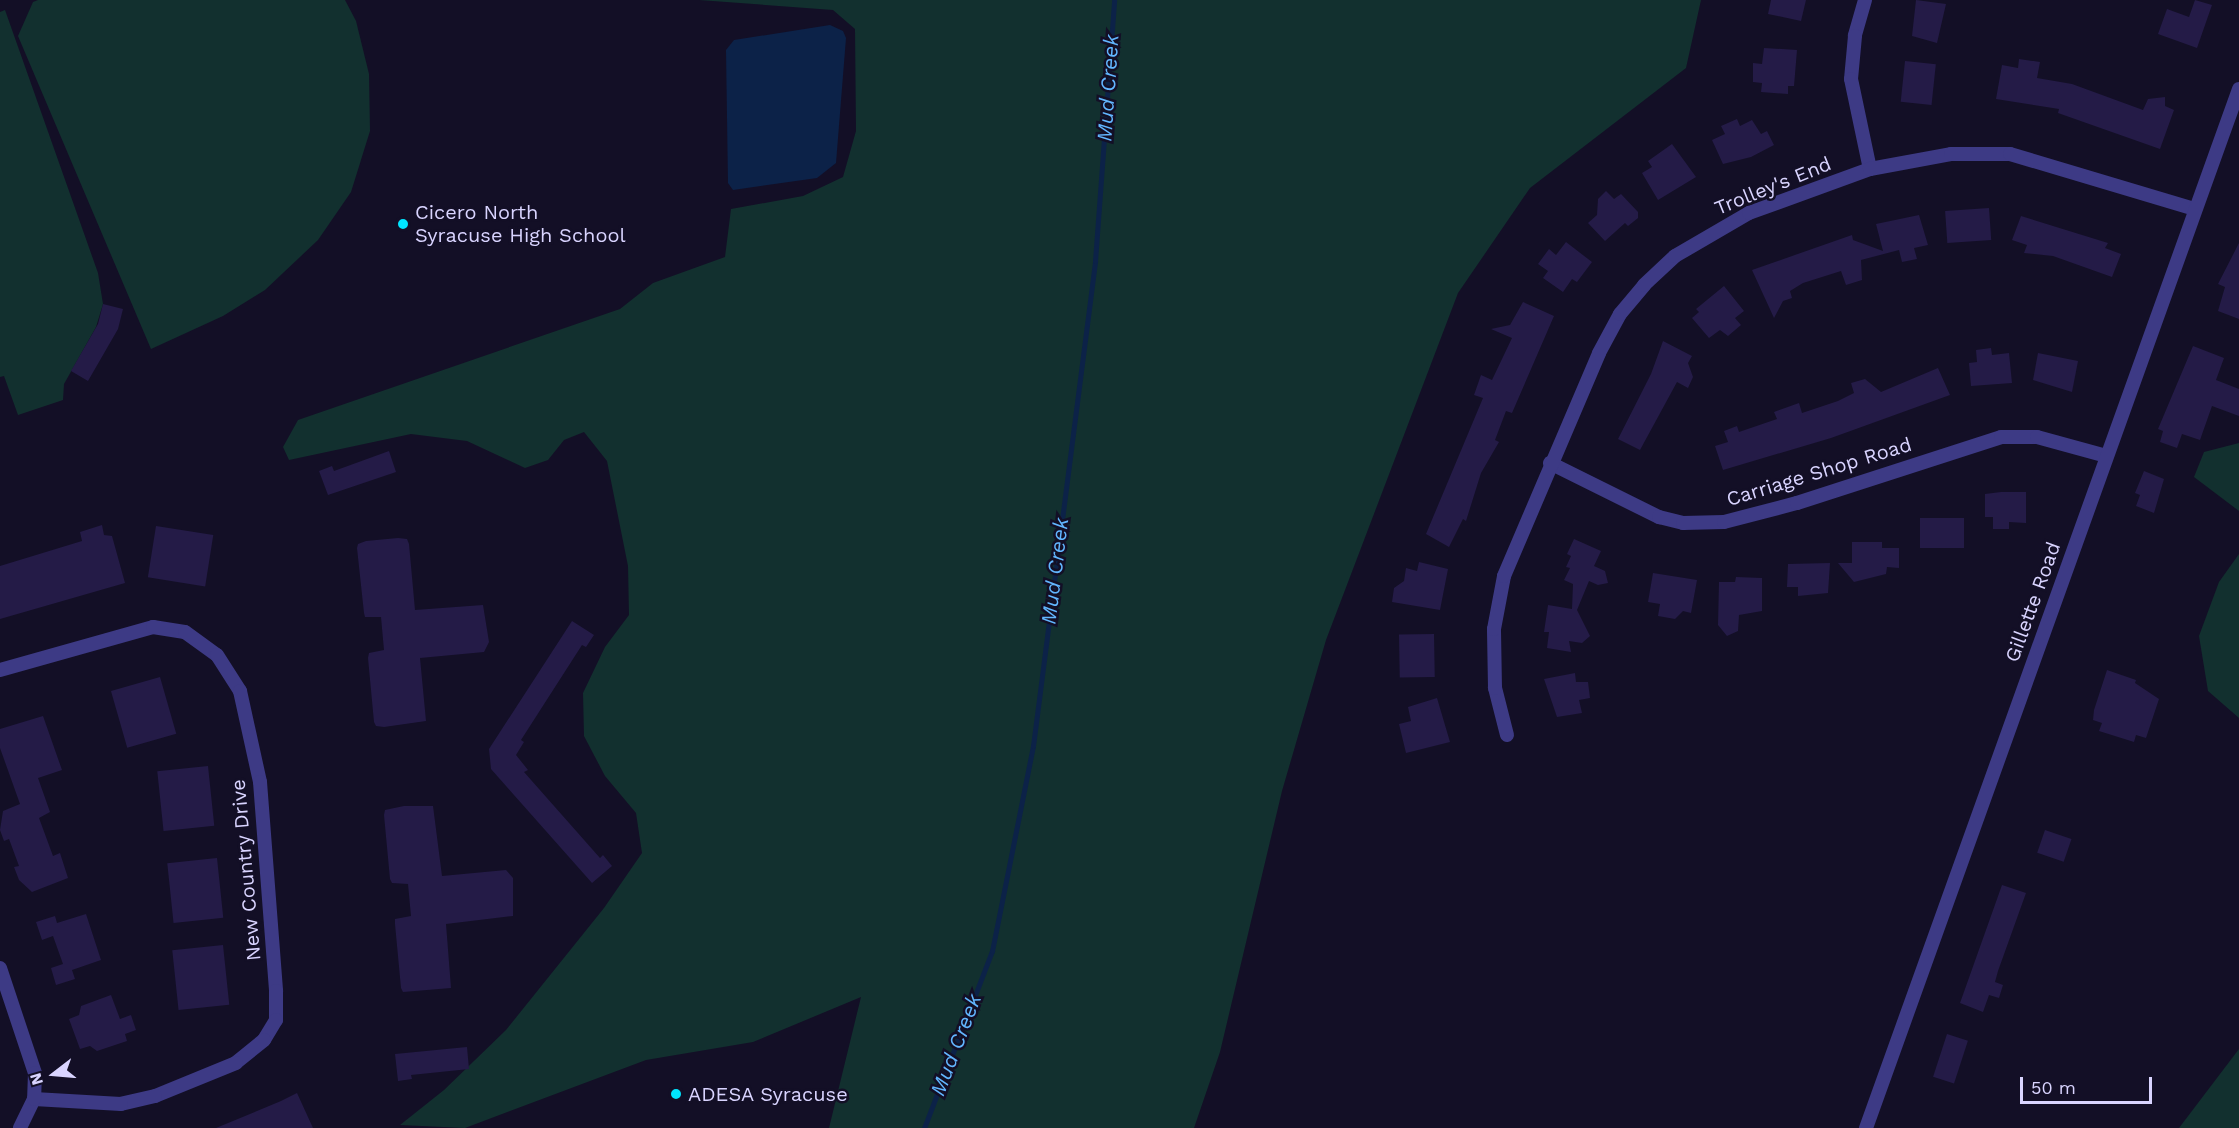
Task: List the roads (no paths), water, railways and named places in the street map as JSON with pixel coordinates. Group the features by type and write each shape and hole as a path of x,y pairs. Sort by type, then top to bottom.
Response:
{"street":[{"path":"1865,0 1855,36 1851,79 1870,169"},
{"name":"Gillette Road","path":"1866,1128 2239,89"},
{"name":"Trolley's End","path":"1507,735 1495,688 1494,629 1504,576 1550,463 1599,353 1620,314 1644,285 1676,256 1718,229 1749,213 1870,169 1951,153 2010,154 2195,209"},
{"name":"Carriage Shop Road","path":"1550,463 1659,517 1683,523 1724,522 1797,503 2001,437 2037,437 2106,456"},
{"name":"New Country Drive","path":"0,670 135,630 153,627 185,632 217,655 240,691 260,782 276,1020 264,1040 236,1063 155,1095 121,1104 34,1099"},
{"path":"0,968 35,1073 34,1099 20,1128"}],"water":[{"path":"830,25 843,31 846,38 836,163 817,178 733,190 728,183 726,50 734,40"}],"waterway":[{"name":"Mud Creek","path":"924,1128 992,951 1033,746 1095,261 1114,0"}],"place":[{"name":"Cicero North Syracuse High School","path":"403,224"},
{"name":"ADESA Syracuse","path":"676,1094"}]}
